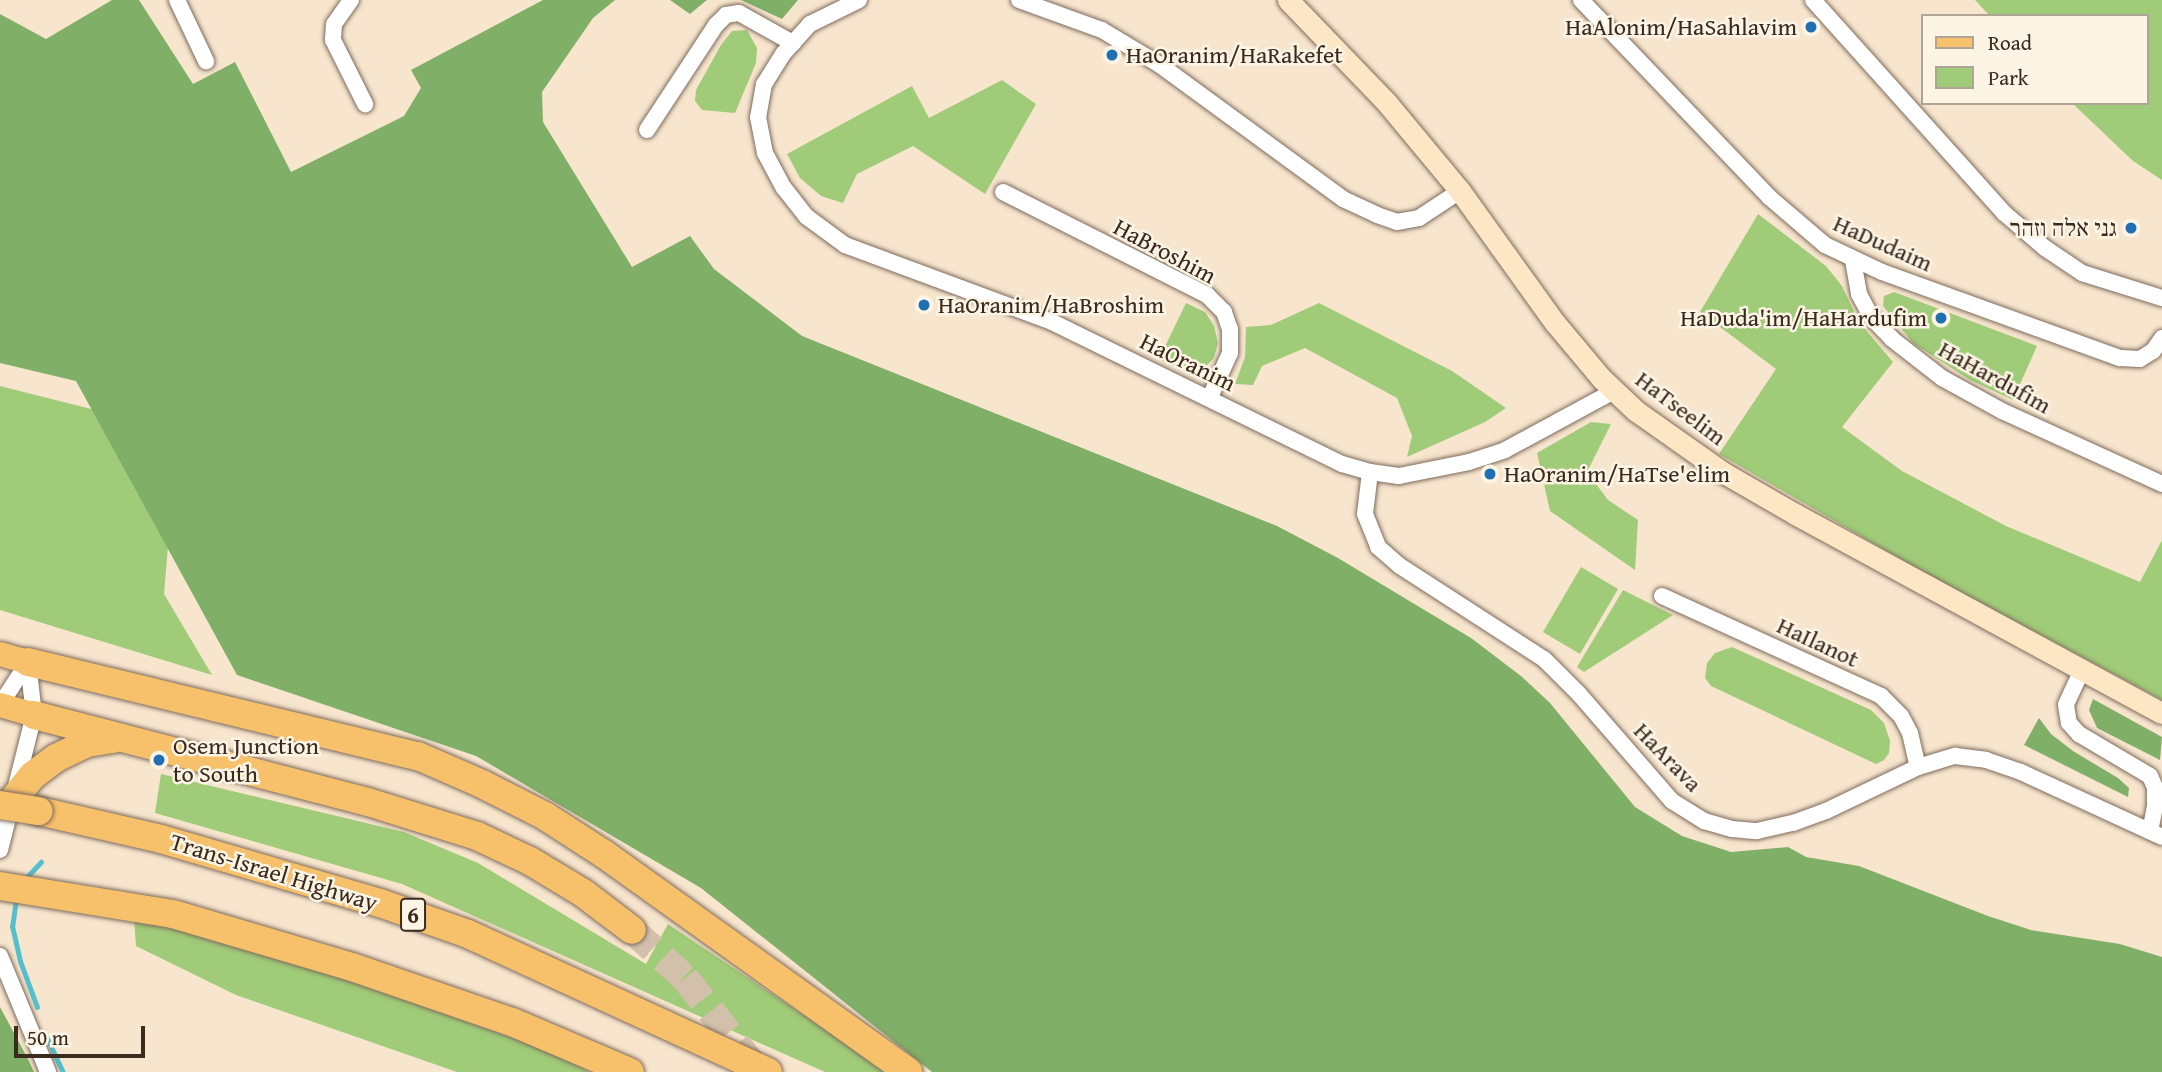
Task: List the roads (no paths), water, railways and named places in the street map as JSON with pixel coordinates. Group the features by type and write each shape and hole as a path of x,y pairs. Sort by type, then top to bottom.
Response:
{"highway":[{"path":"28,662 418,756 482,784 545,817 604,855 908,1072"},
{"path":"34,715 369,802 477,836 530,861 583,893 632,930"},
{"path":"6,803 32,776 64,754 87,743 118,738"},
{"name":"Trans-Israel Highway","path":"6,803 161,839 380,903 468,934 768,1072"},
{"path":"14,888 173,914 352,967 512,1022 630,1072"}],"main road":[{"path":"0,654 28,662"},
{"path":"0,705 34,715"}],"street":[{"path":"177,0 206,61"},
{"path":"351,0 334,24 333,40 365,104"},
{"name":"HaOranim","path":"859,0 810,24 793,43 764,85 758,117 765,153 784,188 807,217 845,245 1041,317 1210,397 1342,464 1370,472 1399,476 1419,474 1493,454 1614,391"},
{"path":"1019,0 1102,30 1160,65 1343,199 1377,215 1397,222 1419,218 1460,191"},
{"name":"HaTseelim","path":"1288,0 1387,103 1460,191 1555,323 1614,391 1674,440 1724,473 1905,575 2162,713"},
{"name":"HaDudaim","path":"1581,0 1799,225 1825,245 1853,260 2120,358 2140,359 2152,351 2162,338"},
{"path":"1813,0 2012,220 2082,273 2162,298"},
{"path":"647,130 716,25 726,15 739,13 793,43"},
{"name":"HaBroshim","path":"1003,192 1207,295 1224,312 1230,329 1230,353 1210,397"},
{"name":"HaHardufim","path":"1853,260 1859,294 1872,318 1892,339 1942,378 2002,411 2162,484"},
{"name":"HaArava","path":"1370,472 1366,514 1378,547 1400,566 1544,659 1579,694 1672,801 1704,821 1732,829 1757,831 1793,823 1826,811 1918,766 1955,756 1986,760 2075,794 2156,834"},
{"name":"HaIlanot","path":"1662,596 1881,696 1901,716 1910,733 1918,766"},
{"path":"0,705 28,662"},
{"path":"0,850 6,803 34,715 28,662"},
{"path":"2082,670 2066,705 2069,723 2079,734 2150,776 2155,788 2156,834"},
{"path":"0,957 48,1072"},
{"path":"0,987 29,1030"}],"waterway":[{"path":"24,880 41,862"},
{"path":"16,899 12,926 20,961 37,1007"},
{"path":"47,1038 63,1072"}],"tunnel":[{"path":"632,930 685,978 758,1071"}],"place":[{"name":"HaAlonim/HaSahlavim","path":"1811,27"},
{"name":"HaOranim/HaRakefet","path":"1112,55"},
{"name":"גני אלה וזהר","path":"2131,228"},
{"name":"HaOranim/HaBroshim","path":"924,305"},
{"name":"HaDuda'im/HaHardufim","path":"1941,318"},
{"name":"HaOranim/HaTse'elim","path":"1490,474"},
{"name":"Osem Junction to South","path":"159,760"}]}
